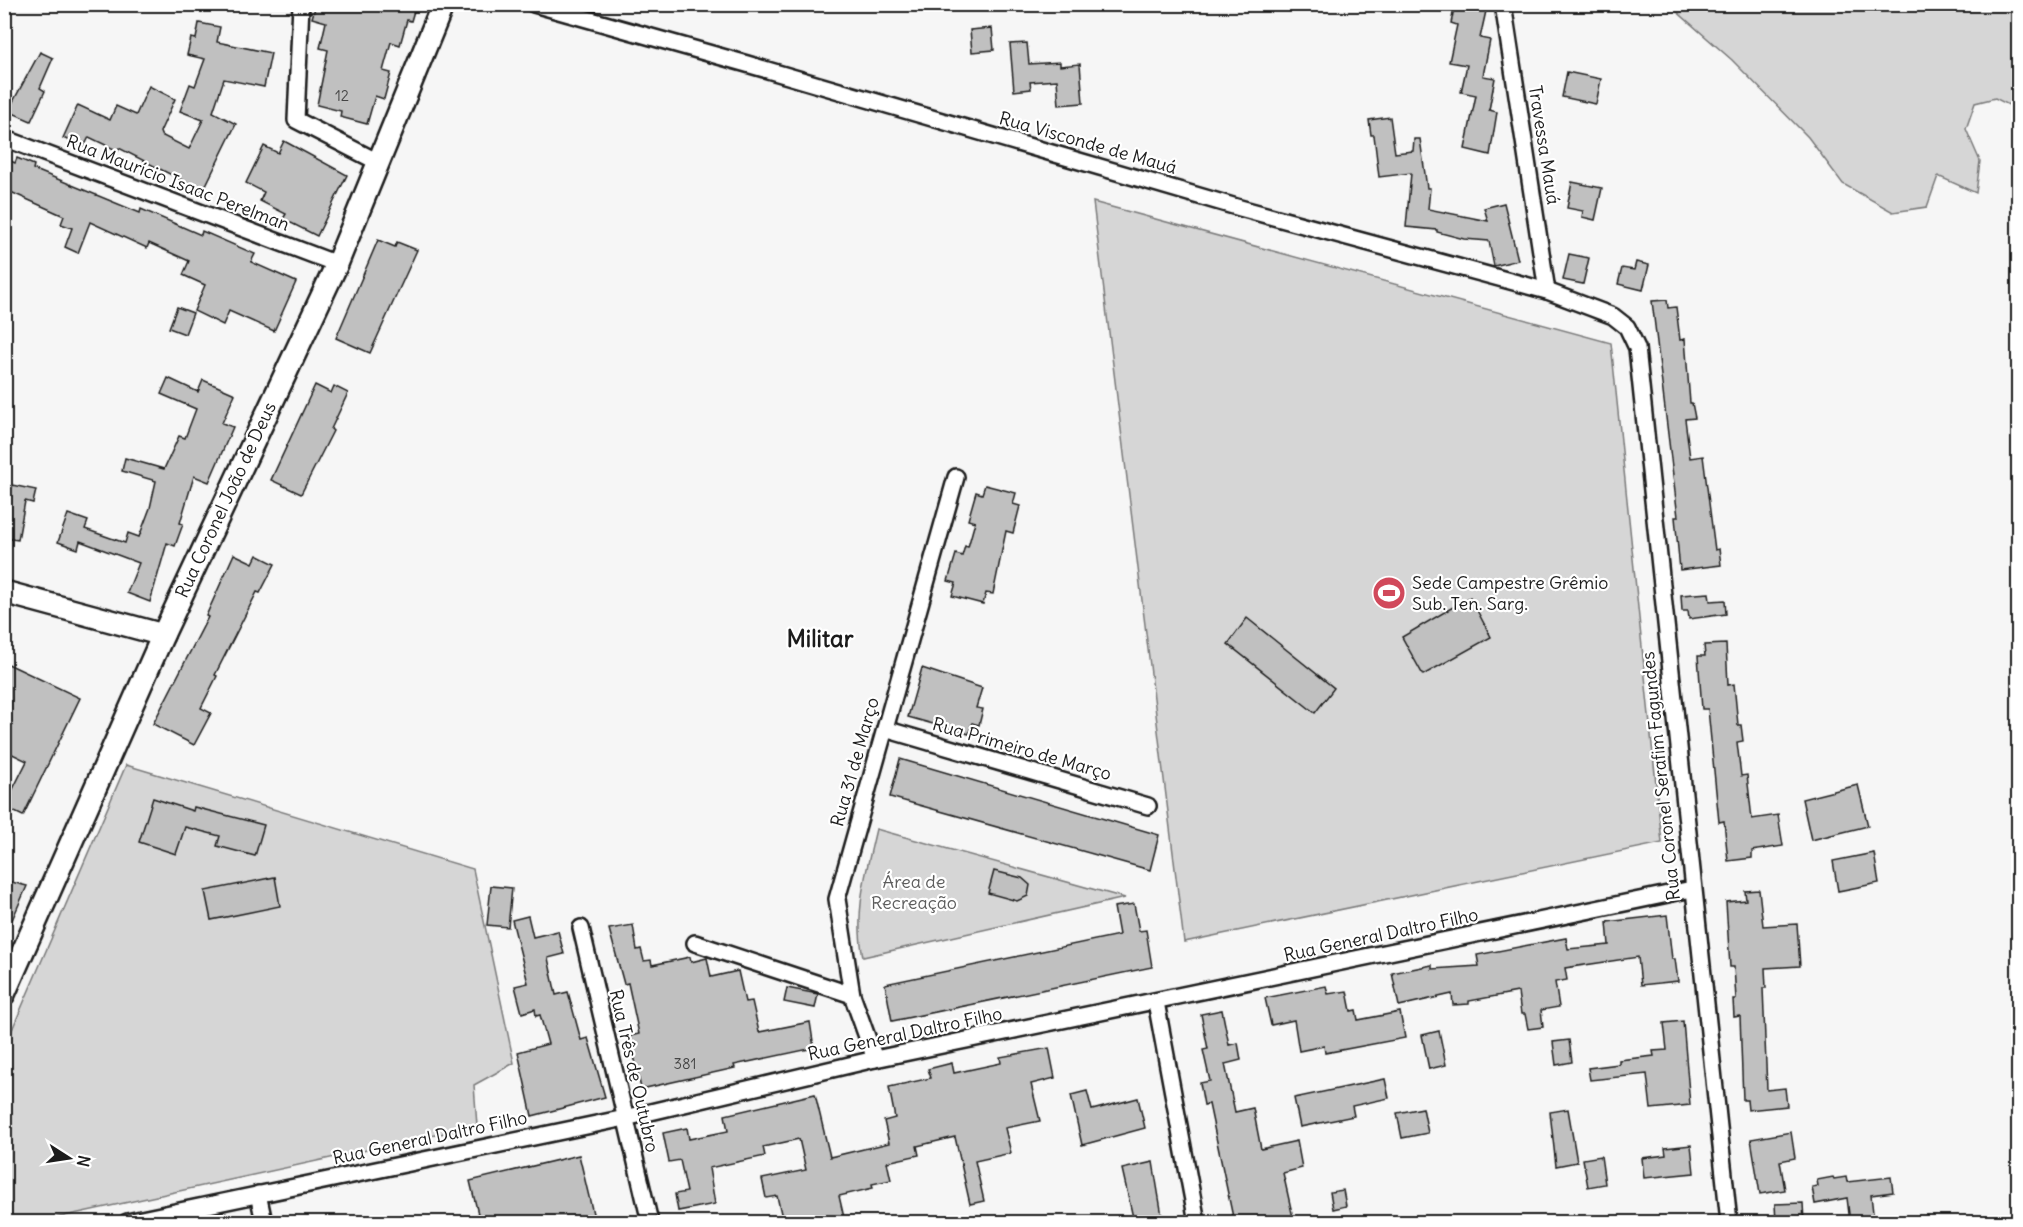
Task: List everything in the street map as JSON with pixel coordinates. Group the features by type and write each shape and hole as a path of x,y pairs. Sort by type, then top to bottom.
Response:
{"street":[{"path":"302,4 296,120 378,162"},
{"name":"Rua Coronel João de Deus","path":"4,994 163,634 337,264 443,4"},
{"name":"Rua Visconde de Mauá","path":"534,4 759,67 1240,208 1547,291 1613,316 1627,327"},
{"name":"Travessa Mauá","path":"1503,4 1547,291"},
{"name":"Rua Maurício Isaac Perelman","path":"4,138 337,264"},
{"name":"Rua Coronel Serafim Fagundes","path":"1627,327 1637,348 1692,889 1729,1222"},
{"name":"Rua 31 de Março","path":"875,1059 852,994 837,899 956,477"},
{"path":"4,592 163,634"},
{"name":"Rua Primeiro de Março","path":"885,729 1148,806"},
{"name":"Rua General Daltro Filho","path":"127,1222 625,1118 875,1059 1692,889"},
{"name":"Rua Três de Outubro","path":"581,928 650,1222"},
{"path":"695,943 852,994"},
{"path":"1156,1002 1197,1222"},
{"path":"258,1194 264,1222"}],"green space":[{"path":"1664,5 2018,5 2018,117 2015,108 1995,98 1975,103 1966,129 1980,161 1976,193 1938,176 1927,207 1893,212 1843,184 1808,137 1732,60 1675,10"},
{"name":"Sede Campestre Grêmio Sub. Ten. Sarg.","path":"1093,202 1611,343 1662,843 1184,942"},
{"path":"126,765 473,869 514,1063 474,1085 477,1126 37,1222 5,1222 5,1046"},
{"name":"Área de Recreação","path":"876,829 1125,898 863,957 861,908 865,877"}],"building":[{"path":"316,4 416,4 411,21 407,20 400,45 391,42 383,71 391,73 384,99 375,96 367,124 340,117 341,111 317,105 328,50 320,48 326,22 312,18"},
{"path":"1455,4 1482,4 1481,10 1486,11 1480,38 1490,40 1483,76 1495,78 1489,110 1497,112 1490,155 1465,149 1476,95 1461,92 1467,65 1449,62 1457,25 1451,23"},
{"path":"199,23 220,27 217,42 271,53 264,87 224,79 213,112 236,124 203,191 119,148 118,151 89,137 84,147 63,138 78,105 110,120 116,106 136,115 149,86 175,99 160,132 161,135 189,149 203,120 180,111 190,84 195,86 205,59 187,55 191,38 196,39"},
{"path":"992,28 994,50 972,52 970,30"},
{"path":"1027,43 1029,64 1060,62 1060,66 1080,64 1083,103 1059,105 1057,80 1030,82 1031,89 1014,91 1010,44"},
{"path":"40,52 53,58 40,88 45,91 31,121 8,111"},
{"path":"1567,72 1601,79 1596,104 1562,97"},
{"path":"1390,117 1395,153 1413,151 1414,139 1420,139 1427,188 1430,188 1428,209 1488,221 1484,208 1504,203 1518,260 1494,266 1489,241 1464,239 1437,232 1437,230 1406,227 1411,173 1379,177 1374,135 1371,135 1369,120"},
{"path":"284,141 347,175 317,236 283,219 286,214 260,201 264,192 246,183 264,146 278,153"},
{"path":"4,158 15,163 17,158 34,165 33,169 140,213 141,209 201,235 202,231 255,254 251,262 296,282 274,331 229,311 223,325 194,311 205,285 183,275 189,261 149,243 147,248 90,222 78,253 65,247 72,228 61,224 64,216 4,189"},
{"path":"1572,182 1602,188 1595,220 1582,217 1583,211 1567,208"},
{"path":"378,240 395,247 397,242 417,250 370,353 336,338"},
{"path":"1569,254 1589,258 1583,284 1563,280"},
{"path":"1636,262 1649,265 1643,290 1618,284 1622,268 1634,270"},
{"path":"1667,300 1668,308 1676,307 1680,340 1685,339 1690,403 1692,403 1695,418 1685,419 1690,458 1703,456 1715,550 1719,549 1721,565 1680,570 1675,517 1678,517 1652,301"},
{"path":"177,307 193,313 185,334 169,328"},
{"path":"168,378 198,392 203,380 235,394 222,423 233,427 209,482 194,476 180,523 183,524 175,546 167,543 150,602 127,593 139,563 80,541 78,549 58,542 68,514 88,521 85,529 125,543 128,533 139,537 150,508 156,481 122,471 125,458 164,469 179,436 185,438 196,409 161,394"},
{"path":"315,385 331,393 334,386 348,393 331,429 333,431 301,494 271,480"},
{"path":"12,485 36,490 33,503 25,501 18,540 4,538 4,501 9,501"},
{"path":"985,485 1016,493 1013,504 1020,506 1013,533 1006,531 993,594 986,593 983,604 952,596 956,583 948,581 956,554 962,556 965,546 968,547 975,522 968,520 976,492 982,494"},
{"path":"234,554 253,563 257,555 275,564 260,593 257,592 215,675 217,676 201,708 211,713 194,745 153,724 208,617 206,616"},
{"path":"1709,593 1710,601 1725,600 1726,614 1689,619 1688,611 1682,611 1681,595"},
{"path":"1470,597 1491,637 1423,675 1402,637"},
{"path":"1247,618 1334,688 1315,713 1228,644"},
{"path":"1726,644 1728,685 1734,684 1738,725 1741,725 1743,741 1737,742 1741,776 1747,775 1752,819 1778,815 1783,846 1752,851 1752,858 1728,861 1724,821 1719,822 1708,709 1702,709 1698,656 1705,656 1704,645"},
{"path":"4,662 80,698 23,816 4,807 27,761 4,750"},
{"path":"922,668 982,688 976,708 983,709 979,725 972,723 969,734 908,717"},
{"path":"900,759 1159,835 1150,870 890,797"},
{"path":"1858,785 1868,826 1811,840 1802,799"},
{"path":"153,798 193,811 194,807 264,825 255,856 217,846 220,836 185,827 176,854 139,842"},
{"path":"1874,853 1879,883 1838,891 1833,861"},
{"path":"994,871 1022,878 1030,885 1028,896 1017,901 988,893"},
{"path":"275,877 280,906 211,920 205,891"},
{"path":"4,880 27,886 4,938"},
{"path":"491,886 512,888 508,927 487,925"},
{"path":"1759,890 1763,926 1797,924 1800,966 1765,968 1766,988 1763,988 1767,1090 1785,1088 1787,1106 1748,1110 1747,1100 1743,1100 1740,1016 1734,1017 1733,999 1736,999 1734,967 1730,967 1726,902 1746,900 1745,891"},
{"path":"1134,904 1139,931 1146,930 1152,967 892,1021 885,984 1119,935 1114,907"},
{"path":"1667,915 1672,959 1675,959 1678,981 1641,985 1638,957 1565,968 1567,980 1555,982 1559,1007 1541,1010 1543,1027 1528,1029 1525,1014 1521,1014 1518,992 1469,1001 1469,1004 1453,1005 1452,994 1399,1006 1392,973 1432,965 1432,969 1479,966 1477,955 1566,938 1568,949 1609,945 1607,922"},
{"path":"528,916 533,937 558,931 564,954 548,958 556,995 568,992 581,1040 588,1038 605,1097 532,1116 518,1052 548,1044 540,1015 536,1016 535,1009 522,1013 515,986 528,983 512,920"},
{"path":"633,925 637,950 641,949 644,961 651,960 652,965 690,957 691,962 707,958 711,977 738,971 745,1002 752,1001 759,1032 810,1022 814,1048 734,1065 735,1068 641,1089 630,1036 639,1034 628,983 624,984 609,929"},
{"path":"1326,986 1328,994 1347,991 1351,1011 1356,1010 1358,1020 1400,1012 1405,1038 1325,1053 1324,1046 1299,1051 1294,1020 1271,1025 1265,998"},
{"path":"787,988 818,994 815,1008 784,1002"},
{"path":"1222,1010 1229,1045 1238,1043 1241,1060 1225,1064 1235,1112 1253,1108 1261,1149 1297,1141 1302,1168 1283,1173 1294,1222 1234,1222 1209,1104 1204,1105 1200,1083 1210,1081 1203,1050 1208,1049 1201,1014"},
{"path":"1683,1021 1690,1105 1651,1109 1647,1074 1590,1080 1588,1068 1619,1064 1619,1060 1654,1056 1653,1051 1667,1050 1664,1023"},
{"path":"1439,1031 1446,1065 1429,1069 1422,1035"},
{"path":"1569,1040 1572,1062 1556,1065 1553,1042"},
{"path":"1049,1048 1055,1078 1031,1084 1040,1121 1005,1128 1011,1153 975,1161 984,1201 970,1204 955,1137 917,1146 919,1155 887,1162 891,1180 872,1184 873,1188 839,1196 845,1222 783,1222 777,1196 766,1198 762,1179 806,1170 799,1139 763,1147 765,1156 709,1168 715,1204 678,1211 675,1194 687,1192 680,1160 669,1162 663,1133 687,1128 689,1139 728,1131 725,1115 815,1094 830,1157 889,1143 884,1121 895,1118 889,1087 931,1078 928,1069 952,1063 954,1073 1001,1063 1000,1057"},
{"path":"1385,1079 1389,1098 1352,1106 1354,1116 1300,1127 1294,1098"},
{"path":"1087,1091 1092,1110 1138,1098 1145,1128 1082,1145 1071,1095"},
{"path":"1423,1108 1428,1133 1402,1138 1397,1113"},
{"path":"1568,1109 1577,1162 1556,1166 1550,1112"},
{"path":"1791,1132 1795,1158 1780,1161 1785,1190 1760,1194 1751,1139"},
{"path":"1691,1145 1694,1173 1644,1178 1642,1158 1666,1155 1665,1148"},
{"path":"579,1155 595,1222 480,1222 470,1181"},
{"path":"1601,1156 1605,1184 1588,1187 1583,1159"},
{"path":"1153,1162 1163,1222 1134,1222 1122,1169"},
{"path":"1833,1177 1834,1179 1846,1177 1847,1182 1891,1177 1893,1192 1871,1195 1874,1222 1850,1222 1847,1198 1815,1204 1812,1187 1818,1186 1817,1180"},
{"path":"1343,1190 1346,1206 1333,1209 1330,1192"},
{"path":"1803,1203 1804,1222 1776,1222 1775,1204"}],"place":[{"name":"Sede Campestre Grêmio Sub. Ten. Sarg.","path":"1389,593"}],"district":[{"name":"Militar","path":"820,639"}]}
